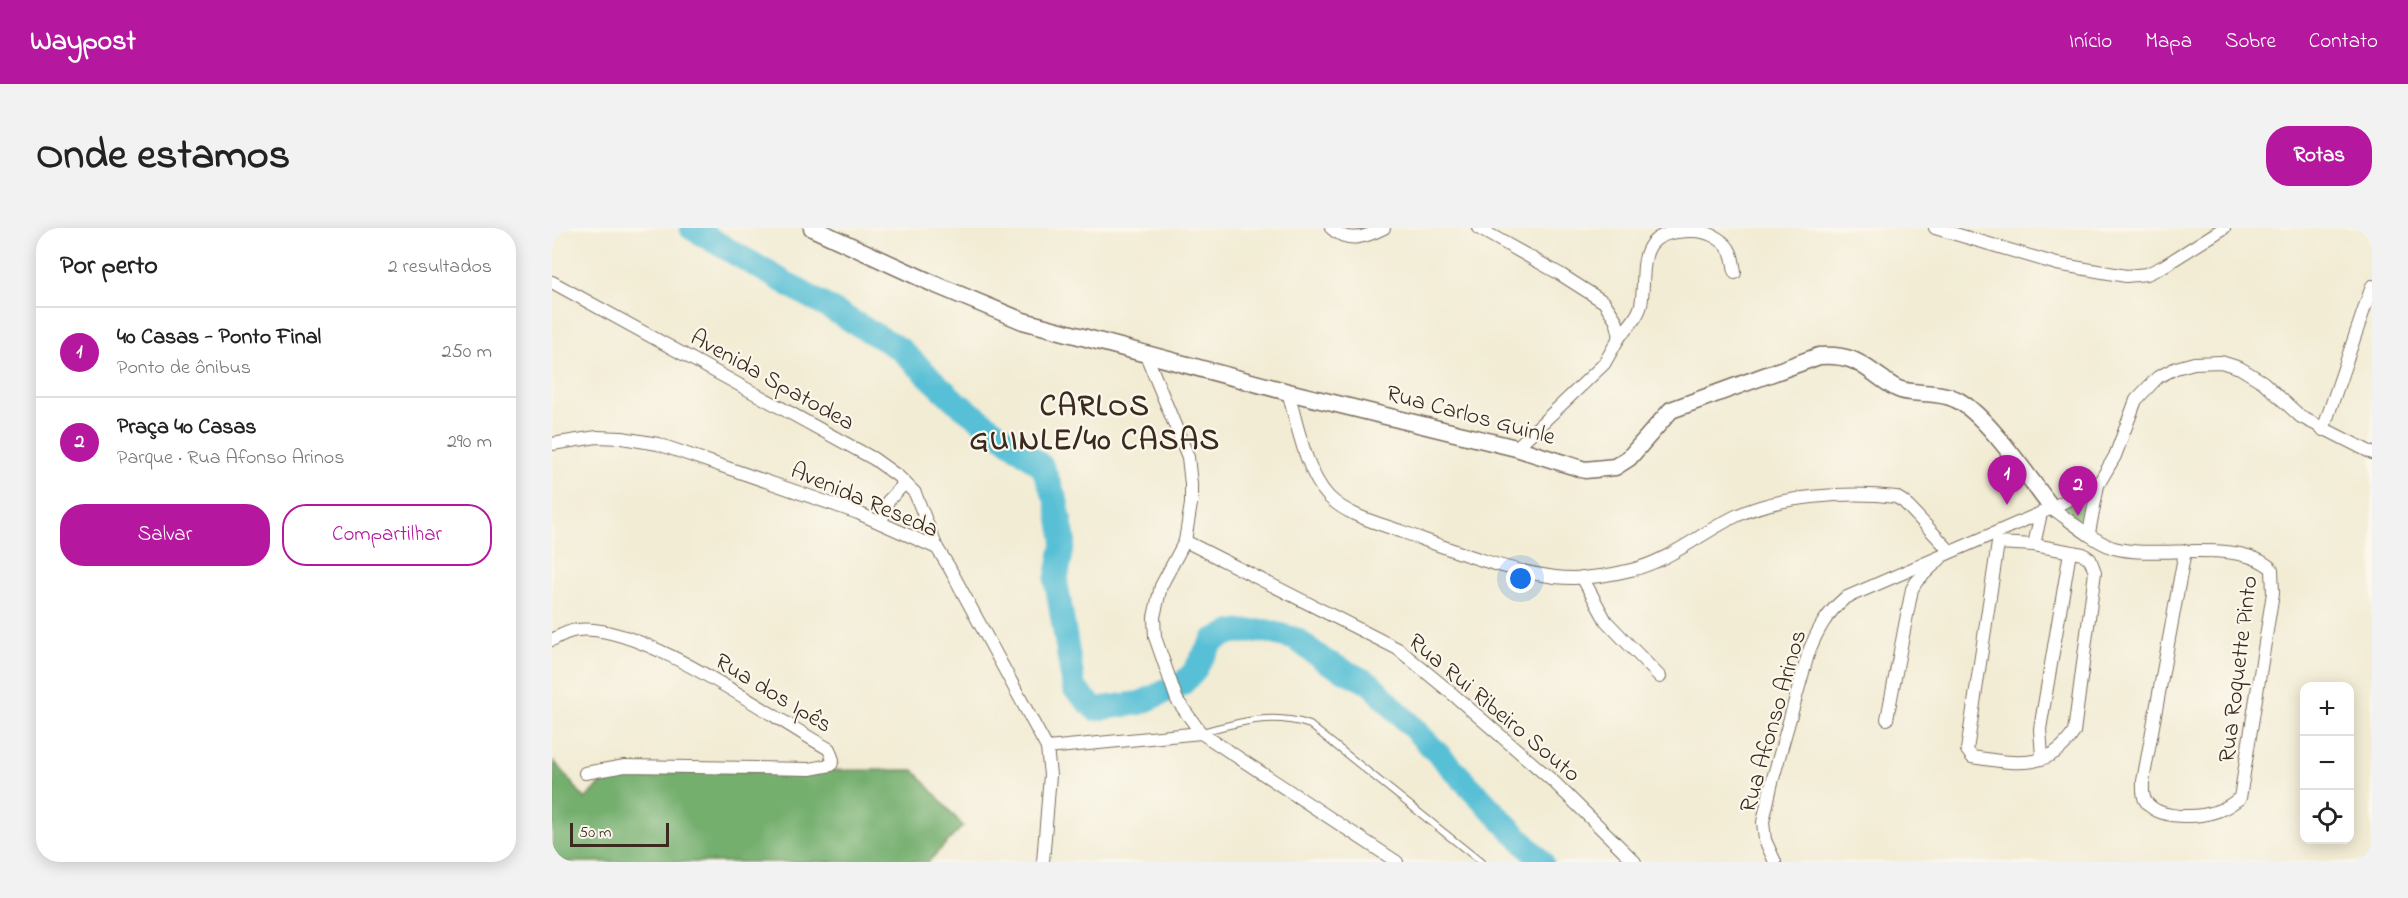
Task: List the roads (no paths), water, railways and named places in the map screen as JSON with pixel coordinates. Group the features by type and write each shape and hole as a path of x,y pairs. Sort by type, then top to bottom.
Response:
{"street":[{"name":"Rua Carlos Guinle","path":"812,228 934,284 1023,321 1288,392 1516,448 1585,470 1615,467 1629,458 1671,410 1790,365 1819,356 1837,355 1862,364 1900,390 1947,396 1968,407 1990,429 2047,511"},
{"path":"1331,228 1339,235 1351,239 1384,228"},
{"path":"1478,228 1560,274 1604,302 1616,320 1620,336"},
{"path":"1935,228 2057,264 2126,276 2147,274 2162,267 2224,228"},
{"path":"1516,448 1604,364 1640,307 1641,274 1647,252 1653,241 1663,233 1689,230 1708,232 1724,242 1732,252 1735,273"},
{"name":"Avenida Spatodea","path":"552,282 874,459 915,493 937,548"},
{"path":"2323,430 2372,286"},
{"path":"1146,355 1188,457 1191,504 1185,541 1161,586 1154,617 1155,637 1177,700 1201,733 1397,862"},
{"path":"2089,533 2098,485 2115,456 2136,400 2158,377 2176,368 2194,363 2221,362 2240,368 2263,382 2301,417 2372,453"},
{"path":"1288,392 1314,474 1329,496 1339,504 1358,515 1463,554 1522,571 1556,577 1582,578 1626,571 1661,559 1736,516 1775,502 1823,497 1896,497 1904,502 1947,552 1917,581 1912,590 1887,719"},
{"name":"Avenida Reseda","path":"552,444 597,437 622,438 658,444 815,498 881,523 937,548 1047,748 1050,776 1043,862"},
{"path":"881,523 888,501 905,483"},
{"name":"Rua Afonso Arinos","path":"1775,862 1764,840 1764,822 1772,782 1817,632 1830,611 1845,597 2047,511 2098,485"},
{"path":"2034,545 2047,511 2115,549 2185,551"},
{"name":"Rua Rui Ribeiro Souto","path":"1185,541 1398,649 1554,782 1635,862"},
{"path":"1998,543 2034,545 2070,552 2083,554 2090,559 2095,572 2095,586 2074,732 2060,751 2018,764 1972,757 1967,750 1998,543"},
{"name":"Rua Roquette Pinto","path":"2185,551 2252,557 2264,561 2272,568 2273,586 2240,798 2222,810 2190,817 2171,815 2153,807 2146,801 2143,781 2185,551"},
{"path":"2042,757 2040,729 2070,552"},
{"path":"1582,578 1606,621 1660,677"},
{"name":"Rua dos Ipês","path":"552,640 578,630 604,631 646,644 693,668 828,749 833,760 831,765 810,769 636,766 585,773"},
{"path":"1047,748 1201,733"}],"lane":[{"path":"1201,733 1258,719 1281,717 1310,725 1481,862"}],"waterway":[{"path":"691,228 900,349 955,401 1042,466 1056,500 1064,540 1056,581 1074,688 1095,709 1140,703 1182,684 1193,673 1213,640 1232,632 1266,631 1296,639 1325,661 1371,684 1542,862"}],"place":[{"name":"40 Casas - Ponto Final","path":"2007,505"},
{"name":"Praça 40 Casas","path":"2078,516"}],"district":[{"name":"CARLOS GUINLE/40 CASAS","path":"1095,422"}]}
